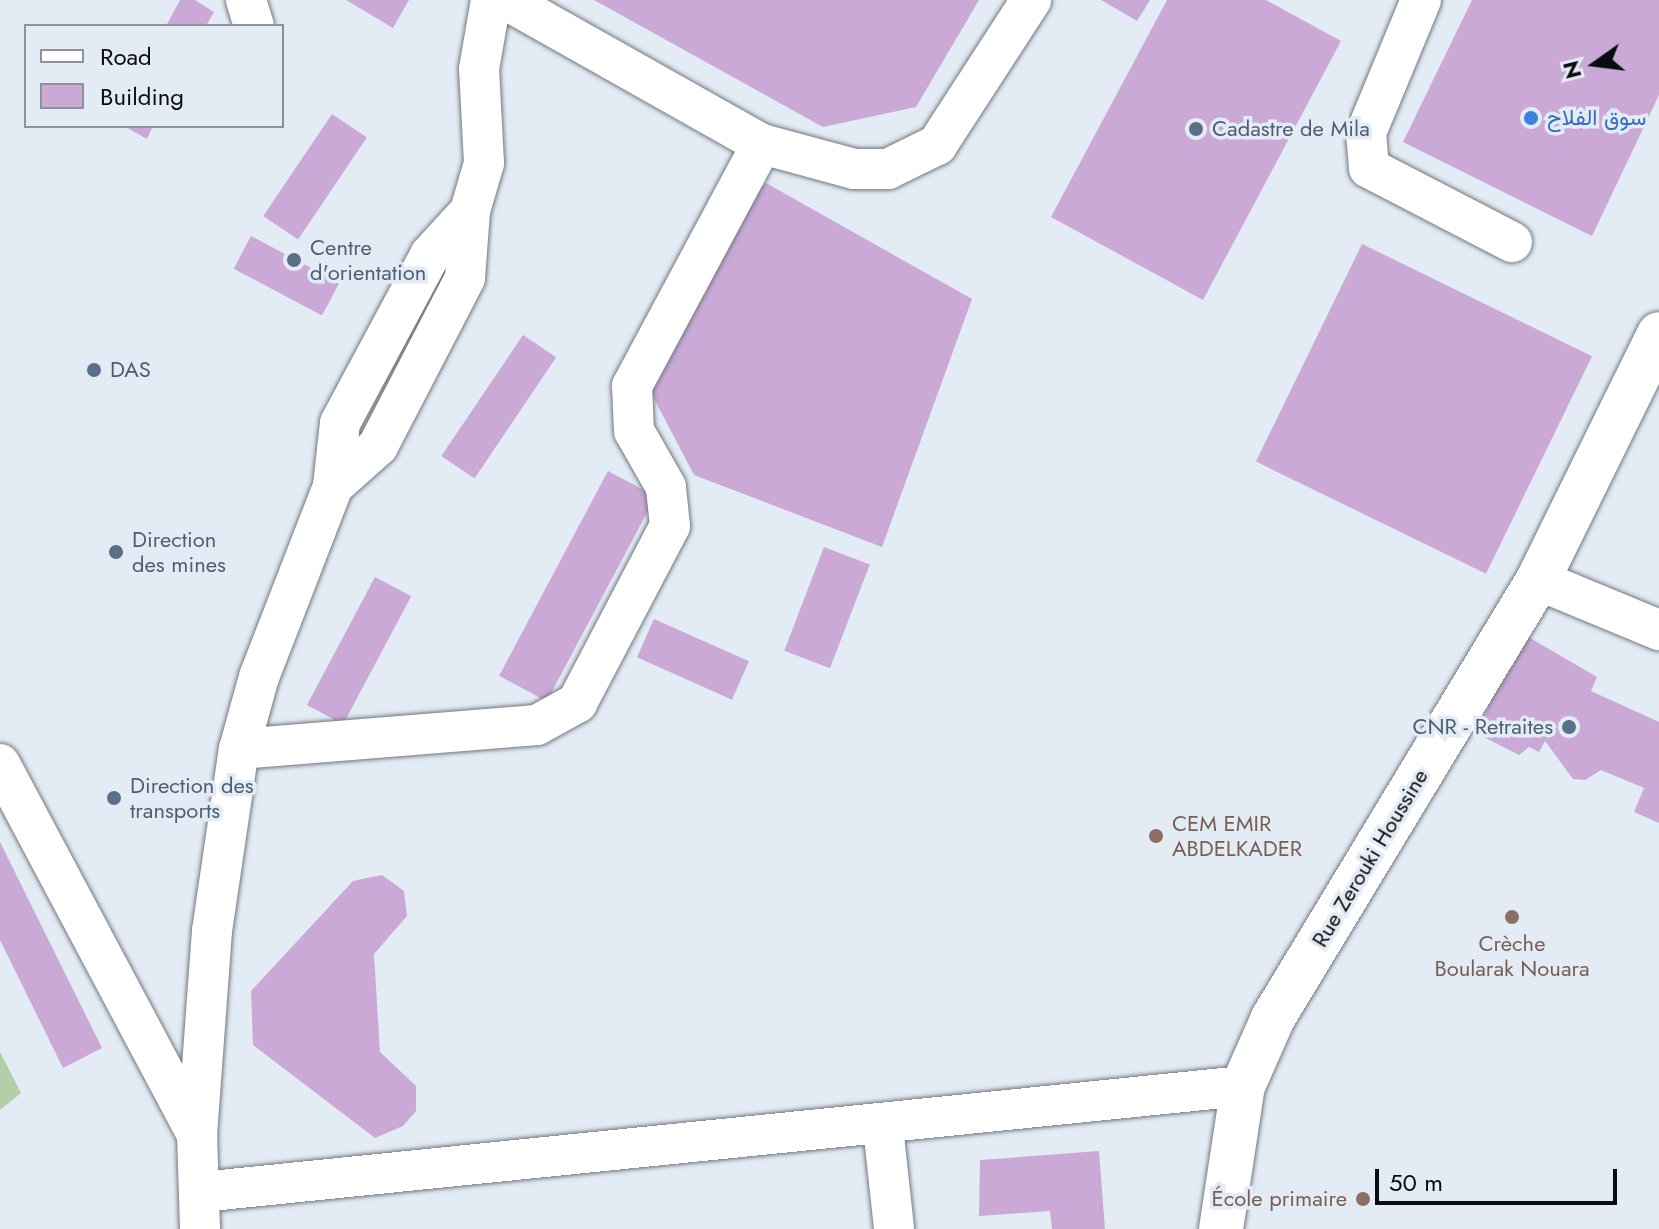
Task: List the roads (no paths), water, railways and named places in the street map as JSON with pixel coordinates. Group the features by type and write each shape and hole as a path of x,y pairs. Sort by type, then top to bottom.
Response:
{"main road":[{"name":"Rue Zerouki Houssine","path":"1221,1229 1243,1086 1273,1018 1538,580 1659,334"}],"street":[{"path":"246,0 253,24"},
{"path":"491,0 479,69 484,163 470,211 430,255 340,423 333,486 264,664 239,749 212,931 197,1135 200,1210 1243,1086"},
{"path":"506,0 762,144 854,169 888,169 914,159 937,145 954,124 1031,0"},
{"path":"1421,0 1366,133 1369,168 1512,242"},
{"path":"239,749 537,725 577,703 670,526 666,487 634,431 632,386 762,144"},
{"path":"1538,580 1659,630"},
{"path":"0,764 197,1135"},
{"path":"883,1127 894,1229"}],"place":[{"name":"سوق الفلاح","path":"1531,118"},
{"name":"Cadastre de Mila","path":"1196,129"},
{"name":"Centre d'orientation","path":"294,260"},
{"name":"DAS","path":"94,370"},
{"name":"Direction des mines","path":"116,552"},
{"name":"CNR - Retraites","path":"1569,727"},
{"name":"Direction des transports","path":"114,798"},
{"name":"CEM EMIR ABDELKADER","path":"1156,836"},
{"name":"Crèche Boularak Nouara","path":"1512,917"},
{"name":"École primaire","path":"1363,1199"}]}
